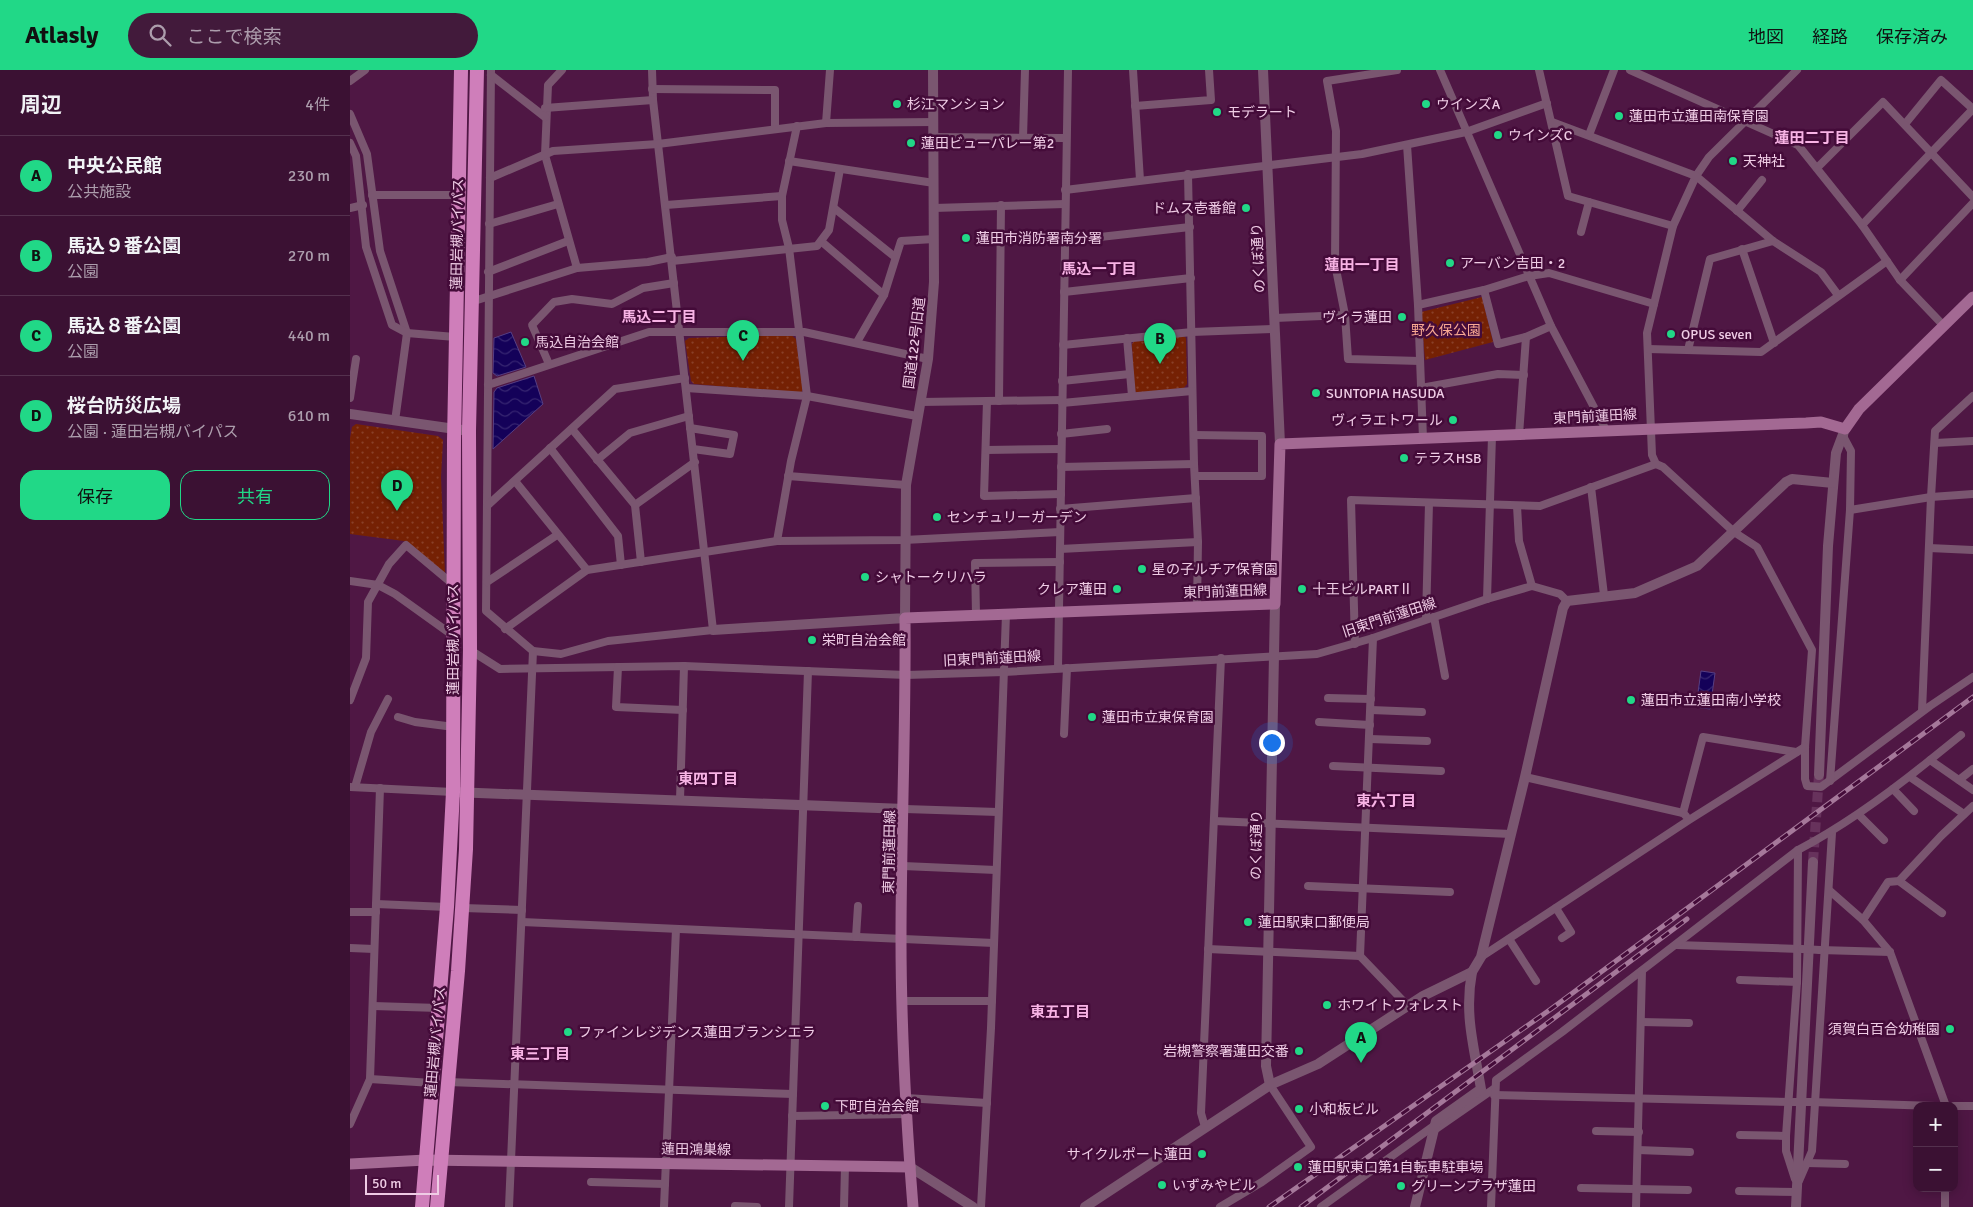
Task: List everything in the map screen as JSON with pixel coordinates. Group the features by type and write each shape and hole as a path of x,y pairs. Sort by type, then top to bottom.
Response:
{"highway":[{"name":"蓮田岩槻バイパス","path":"437,1207 463,908 460,792 454,727 454,429 461,70"},
{"name":"蓮田岩槻バイパス","path":"422,1207 447,907 460,792 470,650 469,431 477,70"}],"main road":[{"path":"1845,429 1859,408 1973,297"},
{"name":"東門前蓮田線","path":"910,1166 901,939 905,809 905,618 1275,604 1280,444 1821,422 1845,429"},
{"name":"蓮田鴻巣線","path":"350,1164 426,1160 512,1160 910,1166"},
{"path":"910,1166 913,1207"}],"street":[{"path":"350,81 364,70"},
{"path":"562,70 548,85 545,108 545,155 577,268"},
{"path":"652,70 653,100 713,630"},
{"path":"826,123 830,70"},
{"name":"国道122号旧道","path":"905,618 904,540 906,485 928,359 934,282 933,70"},
{"path":"1023,138 1025,70"},
{"path":"1058,668 1065,138 1068,70"},
{"path":"1133,70 1140,180"},
{"path":"1135,106 1211,100 1209,70"},
{"name":"のくぼ通り","path":"1263,70 1280,444"},
{"path":"1397,70 1327,81 1336,131 1335,264 1345,315 1348,359 1420,361"},
{"path":"1440,70 1551,326 1606,430"},
{"path":"1539,70 1568,196 1674,226"},
{"path":"1589,135 1614,70"},
{"path":"1630,70 1798,144 1862,225 1900,280 1943,326"},
{"path":"1656,464 1652,455 1648,333 1674,226 1696,176 1709,157 1797,70"},
{"path":"491,72 545,117"},
{"path":"491,72 486,612 533,651 561,654 608,641 713,630 905,618"},
{"path":"1862,225 1973,109 1941,80 1905,124"},
{"path":"652,89 775,90 775,129"},
{"path":"545,108 653,100"},
{"path":"1817,168 1883,102 1973,198"},
{"path":"1065,190 1267,164 1362,154 1466,132 1547,103"},
{"path":"350,114 367,154 380,251 407,333 395,421"},
{"path":"490,178 552,151 658,144 826,123 934,122"},
{"path":"1552,122 1696,176 1773,241 1821,272 1838,296"},
{"path":"777,541 788,476 807,396 789,248 782,220 782,196 798,126"},
{"path":"934,137 1065,138"},
{"path":"350,143 366,247 392,325 407,333 455,337"},
{"path":"1407,145 1418,305 1423,439"},
{"path":"789,161 934,183"},
{"path":"472,302 577,268 817,246 822,242 829,230 840,169"},
{"path":"1188,174 1192,391 1198,542 1197,607"},
{"path":"1738,211 1762,180"},
{"path":"350,208 360,206 372,199 458,195"},
{"path":"666,205 782,196"},
{"path":"1581,232 1589,202"},
{"path":"1900,280 1973,202"},
{"path":"489,224 558,204"},
{"path":"934,208 1065,204"},
{"path":"999,401 1002,205"},
{"path":"834,208 895,258"},
{"path":"1064,241 1190,227"},
{"path":"857,342 884,295 901,241 934,240"},
{"path":"488,272 568,241"},
{"path":"1688,350 1710,259 1773,241"},
{"path":"822,242 884,295"},
{"path":"1742,249 1774,343"},
{"path":"1648,349 1761,352 1887,261"},
{"path":"1418,305 1484,290 1529,276 1548,273 1654,304"},
{"path":"1064,292 1191,278"},
{"path":"549,364 532,325 554,302 572,299 612,304 644,288 674,283"},
{"path":"1484,290 1498,344 1526,337 1551,326"},
{"path":"1063,345 1275,324 1345,315"},
{"path":"488,385 649,332 799,332 857,342 928,359"},
{"path":"1519,435 1526,337"},
{"path":"1127,338 1132,396"},
{"path":"350,398 356,359"},
{"path":"1062,381 1130,374"},
{"path":"1421,388 1498,374 1524,375"},
{"path":"488,505 615,389 685,378"},
{"path":"686,388 807,396 917,416"},
{"path":"920,402 1062,401 1192,391"},
{"path":"1922,711 1930,497 1936,431 1973,396"},
{"path":"987,401 984,496 1061,494"},
{"path":"350,415 469,431"},
{"path":"597,460 630,433 689,416"},
{"path":"690,428 734,435 730,454 693,448"},
{"path":"1062,434 1107,429"},
{"path":"1819,775 1828,546 1836,453 1845,429"},
{"path":"1830,780 1850,510 1851,451 1844,438 1845,429"},
{"path":"572,430 635,505 641,562"},
{"path":"1194,436 1262,436 1262,476 1195,476"},
{"path":"1486,598 1491,506 1492,436"},
{"path":"1935,443 1973,441"},
{"path":"550,448 618,536 621,565"},
{"path":"986,450 1061,450"},
{"path":"635,505 694,462"},
{"path":"1061,467 1194,464"},
{"path":"1355,644 1351,500 1491,506 1540,506 1656,464 1663,467 1734,532 1757,547 1812,650 1805,748 1804,779 1807,786 1821,787 1922,711 1973,677"},
{"path":"788,476 906,485"},
{"path":"1415,1207 1436,1120 1481,1088 1468,1022 1468,994 1472,972 1481,957 1526,777 1547,672 1563,608 1567,602 1604,595 1635,593 1697,566 1786,482 1792,479 1833,483"},
{"path":"515,480 557,535 587,570"},
{"path":"1591,487 1604,595"},
{"path":"1850,510 1930,497 1973,494"},
{"path":"1060,509 1196,498"},
{"path":"1428,503 1430,618 1445,676"},
{"path":"1517,506 1519,541 1532,586 1560,594 1567,602"},
{"path":"505,629 587,570 777,541 904,540 1060,532"},
{"path":"487,582 557,535"},
{"path":"1060,550 1198,542"},
{"path":"350,700 366,658 368,602 389,564 406,545 455,586"},
{"path":"1929,548 1973,550"},
{"path":"976,615 975,563 1060,562"},
{"path":"350,581 378,584 455,637"},
{"name":"旧東門前蓮田線","path":"470,650 500,669 684,666 906,675 1004,672 1221,658 1318,654 1355,644 1486,598 1532,586"},
{"name":"のくぼ通り","path":"1270,1086 1266,1066 1267,952 1275,604"},
{"path":"981,1207 992,1001 1006,614"},
{"path":"1360,956 1373,638"},
{"path":"509,1207 516,1084 533,651"},
{"path":"1205,1127 1201,1113 1221,658"},
{"path":"680,800 684,666"},
{"path":"618,667 616,707 683,710"},
{"path":"1064,734 1067,668"},
{"path":"789,1207 808,671"},
{"path":"1328,698 1371,699"},
{"path":"388,699 371,732 352,787 998,812"},
{"path":"1371,710 1422,712"},
{"path":"398,717 415,722 454,727"},
{"path":"1319,722 1370,725"},
{"path":"1491,1207 1496,1080 1642,971 1798,850 1832,832 1859,814 1910,777 1961,735"},
{"path":"1683,814 1703,737 1796,752"},
{"path":"1370,739 1427,741"},
{"path":"1481,957 1690,820 1805,748"},
{"path":"1930,760 1973,790"},
{"path":"1333,766 1441,771"},
{"path":"1959,780 1973,769"},
{"path":"1526,777 1683,814 1690,820"},
{"path":"1910,777 1964,814"},
{"path":"350,1124 370,1079 380,788"},
{"path":"1893,789 1914,811"},
{"path":"1863,920 1888,882 1899,881 1973,806"},
{"path":"1859,814 1884,840"},
{"path":"1214,821 1366,826 1511,834"},
{"path":"1797,1189 1812,1151 1813,1102 1823,950 1830,891 1832,832"},
{"path":"1797,1189 1786,1151 1786,1136 1791,1102 1799,950 1798,850"},
{"path":"1796,1207 1813,862"},
{"path":"903,866 996,870"},
{"path":"1899,881 1942,913"},
{"path":"1308,886 1450,892"},
{"path":"1830,891 1863,920 1890,952 1945,1102"},
{"path":"856,937 858,906"},
{"path":"350,912 376,908 447,907"},
{"path":"463,908 522,910"},
{"path":"1556,908 1571,932 1562,938"},
{"path":"522,922 994,943"},
{"path":"664,1207 676,929"},
{"path":"1510,939 1536,981"},
{"path":"1676,945 1890,952"},
{"path":"350,948 374,949"},
{"path":"1208,949 1360,956 1407,1005"},
{"path":"1636,1207 1642,971"},
{"path":"1085,1207 1270,1086 1318,1064 1407,1005 1472,972"},
{"path":"1740,980 1797,982"},
{"path":"902,1001 992,1001"},
{"path":"372,1006 439,1008"},
{"path":"1642,1022 1689,1023"},
{"path":"370,1079 432,1083"},
{"path":"448,1082 793,1094"},
{"path":"1220,1207 1262,1182 1311,1148 1270,1086"},
{"path":"1320,1207 1434,1128 1495,1092 1913,1105"},
{"path":"906,1098 987,1103"},
{"path":"1958,1106 1973,1106"},
{"path":"792,1116 907,1114"},
{"path":"1596,1131 1639,1132"},
{"path":"1740,1135 1786,1136"},
{"path":"1638,1150 1690,1152"},
{"path":"1807,1163 1845,1164"},
{"path":"844,1207 845,1166"},
{"path":"910,1166 973,1207"},
{"path":"591,1182 665,1184"},
{"path":"1581,1188 1688,1190"},
{"path":"1739,1190 1797,1189"},
{"path":"1945,1192 1945,1207"},
{"path":"734,1206 757,1207"}],"green space":[{"name":"野久保公園","path":"1482,297 1493,342 1425,360 1421,312"},
{"path":"791,335 796,339 803,389 801,393 694,384 691,381 685,341 689,338"},
{"path":"1182,335 1186,338 1187,384 1184,388 1137,393 1134,390 1132,344 1134,341"},
{"path":"356,424 438,436 443,440 441,477 445,574 404,541 350,534 350,438 352,427"}],"water":[{"path":"511,332 526,367 497,376 493,373 494,338"},
{"path":"534,376 543,404 493,449 494,392 497,388"},
{"path":"1701,671 1715,673 1710,709 1696,707"}],"tunnel":[{"path":"1813,862 1819,775"}],"railway":[{"path":"1269,1207 1551,1009 1973,697"},
{"path":"1301,1207 1687,919"}],"place":[{"name":"杉江マンション","path":"897,104"},
{"name":"ウインズA","path":"1426,104"},
{"name":"モデラート","path":"1217,112"},
{"name":"蓮田市立蓮田南保育園","path":"1619,116"},
{"name":"ウインズC","path":"1498,135"},
{"name":"蓮田ビューパレー第2","path":"911,143"},
{"name":"天神社","path":"1733,161"},
{"name":"ドムス壱番館","path":"1246,208"},
{"name":"蓮田市消防署南分署","path":"966,238"},
{"name":"アーバン吉田・2","path":"1450,263"},
{"name":"ヴィラ蓮田","path":"1402,317"},
{"name":"OPUS seven","path":"1671,334"},
{"name":"馬込自治会館","path":"525,342"},
{"name":"馬込８番公園","path":"743,361"},
{"name":"馬込９番公園","path":"1160,364"},
{"name":"SUNTOPIA HASUDA","path":"1316,393"},
{"name":"ヴィラエトワール","path":"1453,420"},
{"name":"テラスHSB","path":"1404,458"},
{"name":"桜台防災広場","path":"397,511"},
{"name":"センチュリーガーデン","path":"937,517"},
{"name":"星の子ルチア保育園","path":"1142,569"},
{"name":"シャトークリハラ","path":"865,577"},
{"name":"クレア蓮田","path":"1117,589"},
{"name":"十王ビルPARTⅡ","path":"1302,589"},
{"name":"栄町自治会館","path":"812,640"},
{"name":"蓮田市立蓮田南小学校","path":"1631,700"},
{"name":"蓮田市立東保育園","path":"1092,717"},
{"name":"蓮田駅東口郵便局","path":"1248,922"},
{"name":"ホワイトフォレスト","path":"1327,1005"},
{"name":"須賀白百合幼稚園","path":"1950,1029"},
{"name":"ファインレジデンス蓮田ブランシエラ","path":"568,1032"},
{"name":"岩槻警察署蓮田交番","path":"1299,1051"},
{"name":"中央公民館","path":"1361,1063"},
{"name":"下町自治会館","path":"825,1106"},
{"name":"小和板ビル","path":"1299,1109"},
{"name":"サイクルポート蓮田","path":"1202,1154"},
{"name":"蓮田駅東口第1自転車駐車場","path":"1298,1167"},
{"name":"いずみやビル","path":"1162,1185"},
{"name":"グリーンプラザ蓮田","path":"1401,1186"}],"district":[{"name":"蓮田二丁目","path":"1812,138"},
{"name":"蓮田一丁目","path":"1362,265"},
{"name":"馬込一丁目","path":"1099,269"},
{"name":"馬込二丁目","path":"659,317"},
{"name":"東四丁目","path":"708,779"},
{"name":"東六丁目","path":"1386,801"},
{"name":"東五丁目","path":"1060,1012"},
{"name":"東三丁目","path":"540,1054"}]}
